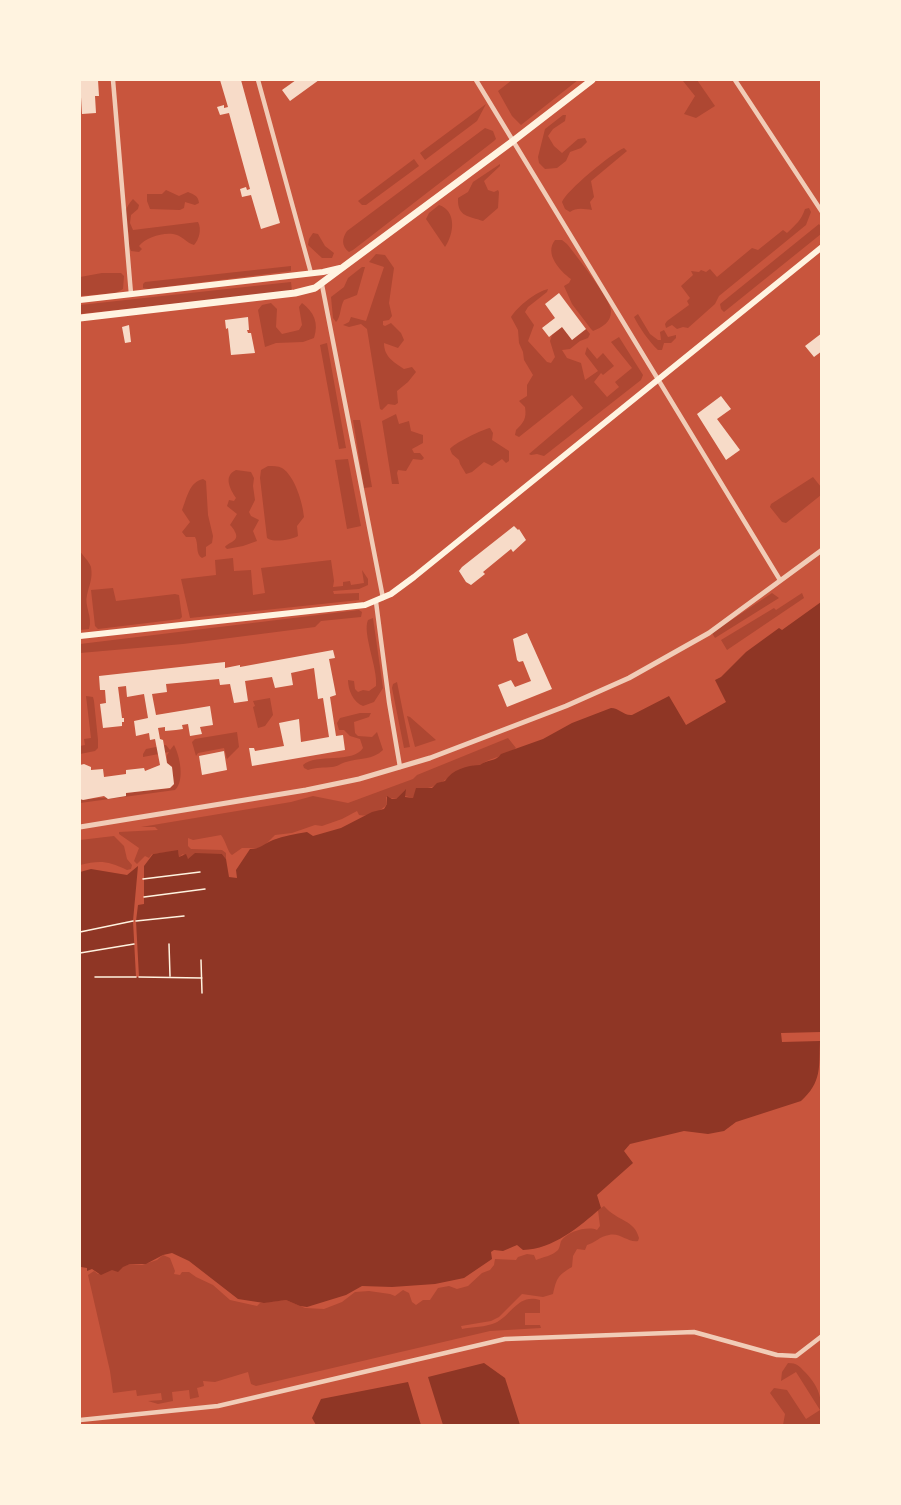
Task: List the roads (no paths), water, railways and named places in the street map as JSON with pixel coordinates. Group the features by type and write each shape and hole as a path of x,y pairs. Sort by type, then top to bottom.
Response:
{"main road":[{"path":"80,318 295,293 322,285 592,80"},
{"path":"80,636 376,602 414,577 822,247"},
{"path":"80,300 335,270 346,266"}],"street":[{"path":"113,80 131,294"},
{"path":"258,80 311,273"},
{"path":"476,80 780,580"},
{"path":"735,80 822,212"},
{"path":"322,285 383,598"},
{"path":"80,827 306,790 359,779 430,758 566,706 629,678 709,633 822,550"},
{"path":"376,602 388,702 400,767"},
{"path":"80,1420 218,1406 505,1340 694,1332 777,1354 796,1356 822,1336"}]}
